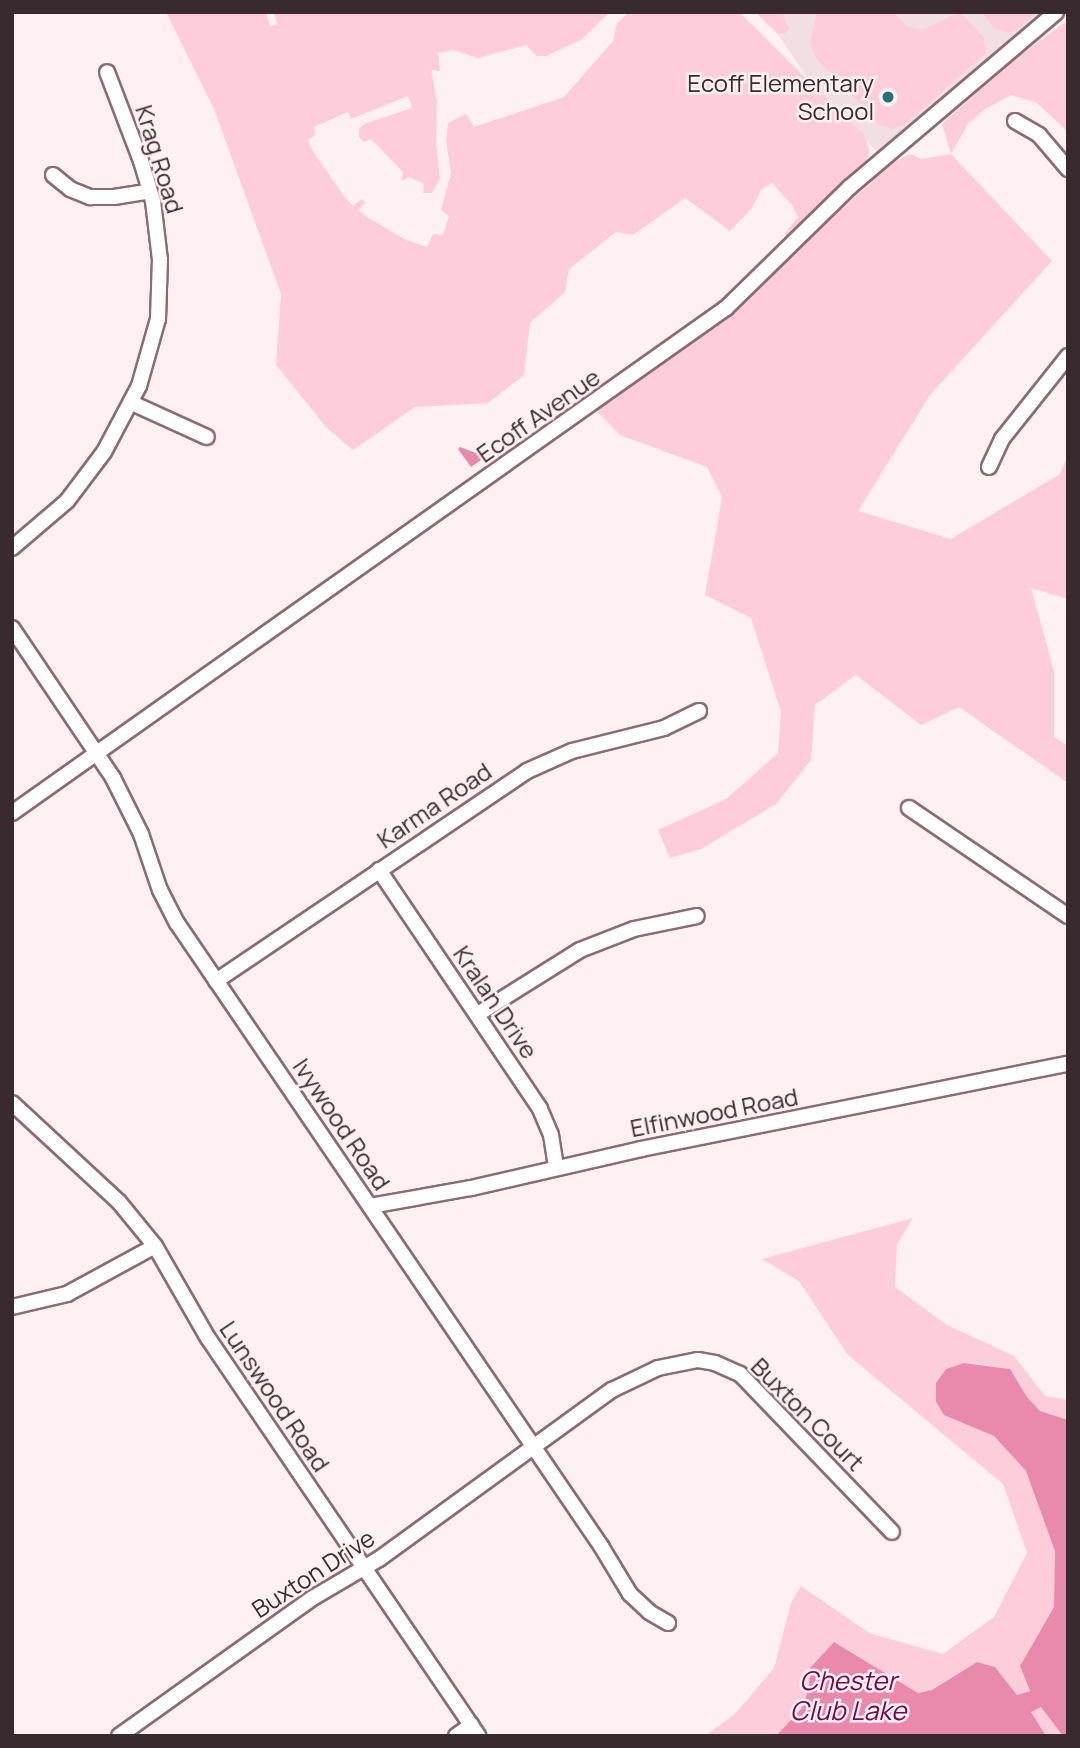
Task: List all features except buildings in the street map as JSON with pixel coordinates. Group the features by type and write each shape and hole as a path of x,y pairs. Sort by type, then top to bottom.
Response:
{"street":[{"name":"Ecoff Avenue","path":"12,813 726,308 850,187 1056,12"},
{"name":"Krag Road","path":"12,548 45,522 86,477 132,403 153,344 160,293 158,237 150,191 107,72"},
{"path":"1015,121 1040,135 1068,169"},
{"path":"53,175 70,188 90,197 114,197 150,191"},
{"path":"989,467 1002,439 1068,356"},
{"path":"132,403 207,437"},
{"name":"Ivywood Road","path":"12,628 97,753 128,805 170,911 216,981 601,1546 630,1594 649,1612 668,1623"},
{"name":"Karma Road","path":"216,981 527,771 572,751 664,728 699,711"},
{"path":"909,808 1068,916"},
{"name":"Kralan Drive","path":"379,870 540,1109 551,1135 556,1168"},
{"path":"478,1014 554,964 597,942 656,923 696,916"},
{"name":"Elfinwood Road","path":"370,1206 471,1188 556,1168 1068,1064"},
{"name":"Lunswood Road","path":"12,1103 119,1202 155,1246 208,1338 474,1730"},
{"path":"12,1307 66,1294 155,1246"},
{"name":"Buxton Court","path":"533,1448 612,1390 632,1379 685,1362 715,1363 728,1367 751,1383 892,1532"},
{"name":"Buxton Drive","path":"119,1736 311,1599 363,1567 533,1448"},
{"path":"456,1736 474,1730"}],"shaded area":[{"path":"166,12 266,12 270,26 277,24 274,12 610,12 581,40 546,56 537,56 526,45 478,58 453,50 438,53 440,71 431,70 437,101 436,142 440,179 432,193 423,193 424,184 409,177 401,181 403,172 371,139 364,142 359,137 359,129 364,124 412,108 408,96 351,119 348,112 314,127 315,135 308,140 312,150 353,206 362,199 365,203 358,210 367,217 406,240 427,247 433,234 443,235 449,216 441,210 451,173 446,141 448,123 466,114 474,127 564,97 613,41 617,23 629,12 739,12 865,136 870,154 861,168 786,241 785,234 798,217 792,205 772,183 761,190 752,208 730,231 685,198 633,235 616,232 569,269 565,292 530,323 524,375 488,403 415,407 353,450 326,427 276,365 281,294 214,109"},
{"name":"Ecoff Elementary School","path":"755,12 1054,12 882,157 810,82 777,33"},
{"path":"755,12 782,12 789,29 784,34 777,33"},
{"name":"Ecoff Elementary School","path":"817,12 894,12 906,26 921,30 960,12 983,36 986,53 904,125 891,129 880,125 815,57 810,43"},
{"path":"981,12 1037,12 1016,30 1007,33 994,28"},
{"path":"1068,20 1068,132 1037,103 1011,95 985,109 968,124 951,154 942,124 1011,62"},
{"path":"911,154 921,159 951,154 1052,261 930,395 858,511 951,539 1060,474 1068,455 1068,599 1031,588 1054,671 1054,737 1068,746 1068,783 959,707 921,725 856,675 815,705 811,760 776,804 701,849 670,858 658,830 726,799 778,753 781,712 751,618 705,595 722,497 707,467 620,435 594,408 728,311 894,162"},
{"path":"913,1218 897,1244 895,1287 947,1325 1014,1356 1045,1396 1068,1400 1068,1420 1040,1411 1027,1397 1010,1369 986,1365 964,1363 946,1369 936,1383 962,1421 994,1436 1026,1471 1048,1524 1055,1551 1057,1580 1054,1607 1020,1666 1030,1691 1017,1695 995,1667 977,1662 932,1690 918,1693 834,1642 810,1668 809,1688 802,1708 776,1736 705,1736 736,1713 774,1668 791,1603 801,1586 869,1633 943,1654 994,1617 1027,1553 1003,1484 848,1355 799,1281 762,1259"},
{"path":"1035,1707 1041,1707 1063,1736 1046,1736 1031,1712"}],"water":[{"path":"460,447 484,458 471,467 458,449"},
{"name":"Chester Club Lake","path":"964,1363 1010,1369 1027,1397 1040,1411 1068,1420 1068,1736 1063,1736 1041,1707 1031,1712 1046,1736 776,1736 802,1708 809,1688 810,1668 834,1642 918,1693 932,1690 977,1662 995,1667 1017,1695 1030,1691 1020,1666 1054,1607 1055,1551 1026,1471 994,1436 944,1415 936,1402 936,1383 946,1369"}],"place":[{"name":"Ecoff Elementary School","path":"888,97"}]}
